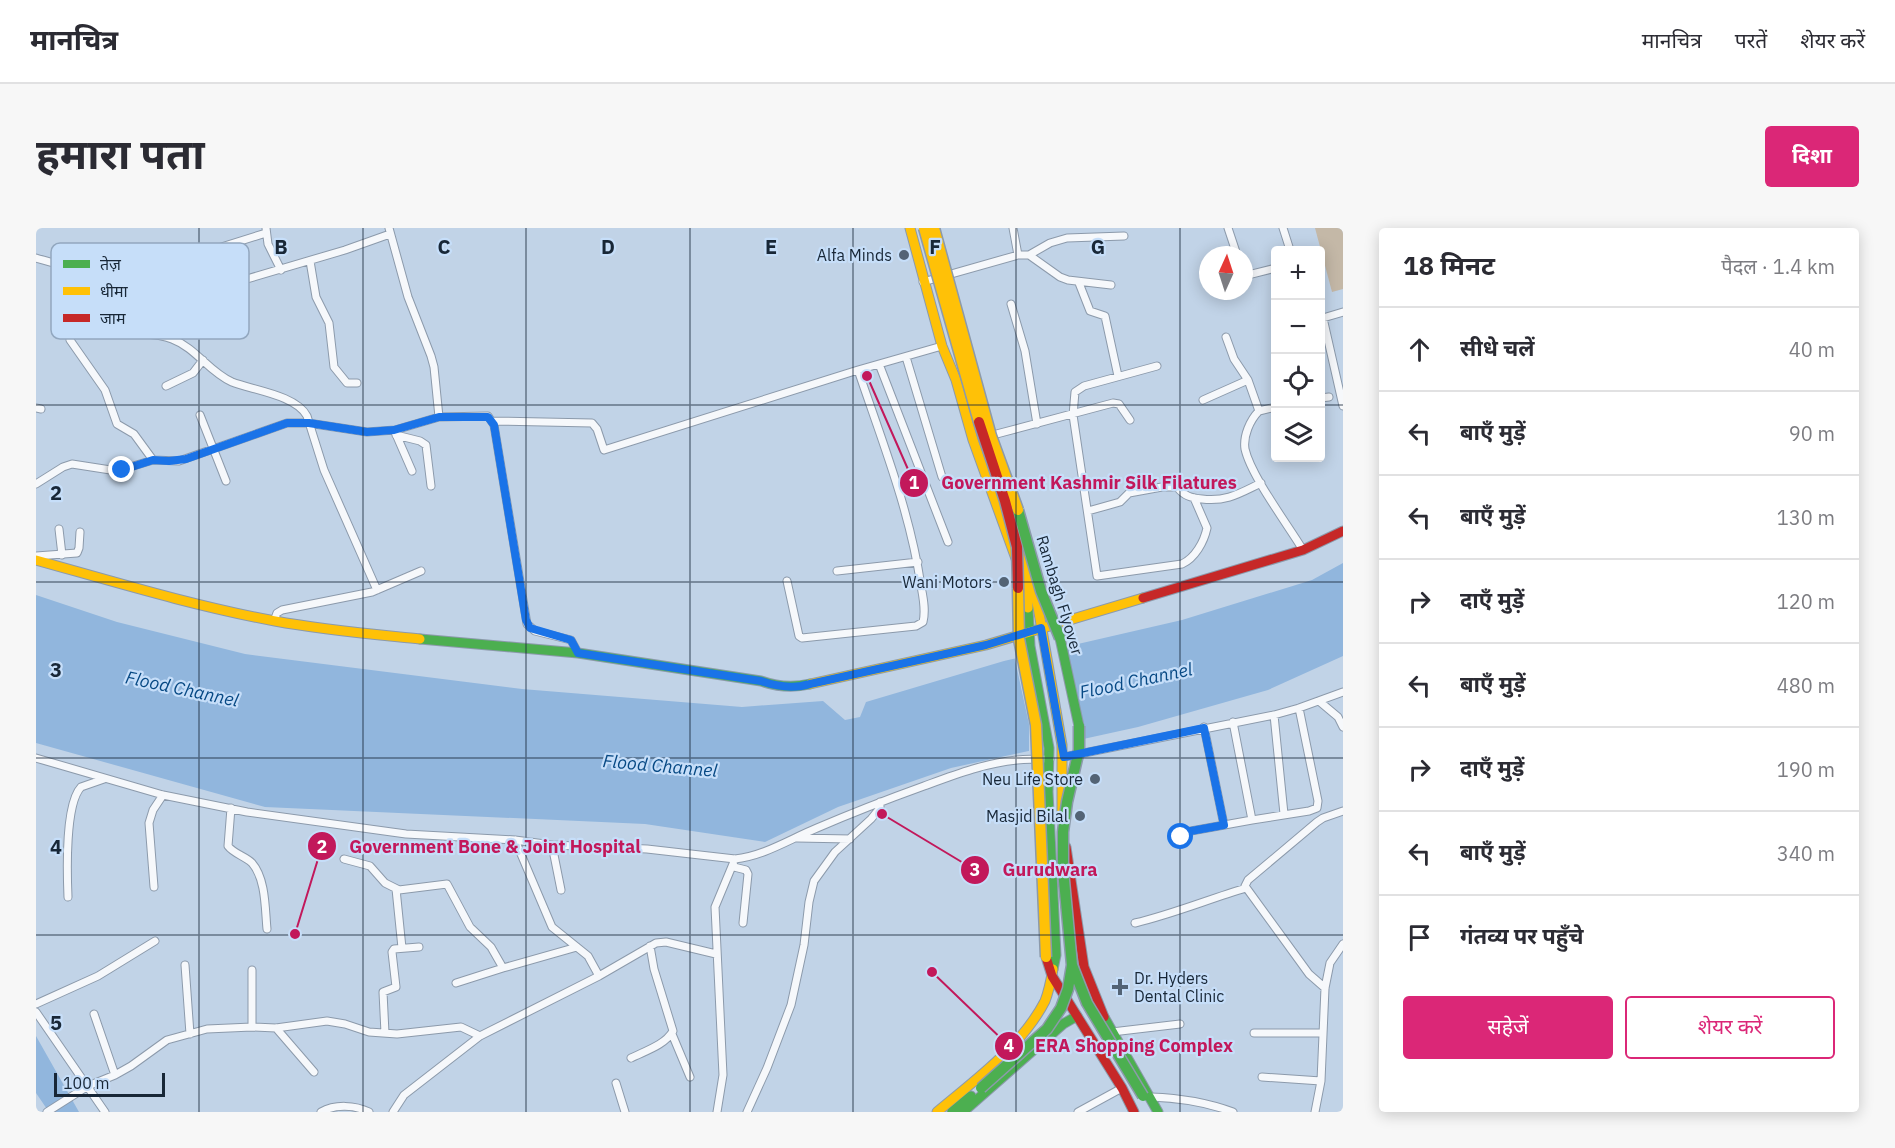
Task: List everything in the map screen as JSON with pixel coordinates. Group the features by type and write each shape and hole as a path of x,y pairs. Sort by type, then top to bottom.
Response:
{"main road":[{"path":"910,228 942,346 956,380 973,440 1027,594 1030,646 1049,754 1048,792 1056,955 1045,999 1028,1027 937,1112"},
{"name":"Rambagh Flyover","path":"924,228 971,397 1005,501 1017,547 1019,639 1036,726 1047,965 1122,1088 1134,1112"},
{"path":"929,228 941,277 1008,496 1038,608 1064,757 1061,815 1088,981 1147,1097 1151,1112"},
{"name":"Rambagh Flyover","path":"934,228 991,436 1020,514 1041,591 1060,638 1078,726 1079,750 1067,802 1063,832 1063,870 1072,965 1065,999 1047,1029 952,1112"},
{"path":"36,558 155,593 274,621 336,631 578,653 789,687 975,648 1029,633 1303,550 1339,533"},
{"path":"1072,965 1092,1012 1158,1112"},
{"path":"963,1112 1063,1024 1078,1018"},
{"path":"969,1112 1078,1018"},
{"path":"1103,1057 1119,1045"}],"street":[{"path":"1014,228 1018,255"},
{"path":"1228,228 1234,246"},
{"path":"1283,228 1289,246"},
{"path":"229,243 266,231 268,244 281,270"},
{"path":"249,279 310,261 389,231 408,297 434,367 439,417"},
{"path":"923,282 1018,255 1029,255 1050,243 1067,238 1124,236"},
{"path":"1029,255 1060,277 1078,283 1111,285"},
{"path":"36,258 51,263"},
{"path":"310,261 316,297 328,323 336,371 347,383 357,383"},
{"path":"1253,274 1271,269"},
{"path":"1078,283 1090,311 1105,316 1118,376"},
{"path":"1011,304 1024,351 1037,424"},
{"path":"1343,312 1323,318 1343,406"},
{"path":"1226,337 1234,359 1248,380 1259,411"},
{"path":"172,339 191,349 213,370 231,382 273,395 300,406 305,412 324,470 376,590"},
{"path":"70,340 105,390 117,424 134,434 153,460"},
{"path":"492,421 592,423 597,429 604,450 942,346"},
{"path":"906,357 942,477"},
{"path":"166,386 194,373 203,360"},
{"path":"879,364 948,542"},
{"path":"1157,366 1078,388 1074,398 1073,415 1097,576 1182,564 1189,561 1199,548 1207,528 1194,498"},
{"path":"787,581 799,636 802,638 916,626 923,622 925,616 918,562 900,493 858,370"},
{"path":"1203,400 1248,380"},
{"path":"1325,397 1329,397"},
{"path":"973,440 1116,403 1123,408 1130,420"},
{"path":"1271,409 1259,411 1250,421 1245,447 1253,470 1303,550"},
{"path":"200,415 226,481"},
{"path":"395,433 439,417 482,415 492,421 527,624 535,631 571,640 578,653"},
{"path":"36,484 72,464 117,471 153,460 179,461 287,423 309,423 367,432 395,433 420,441 426,446 431,486"},
{"path":"395,433 412,471"},
{"path":"1088,511 1120,502 1129,493 1162,487 1177,487 1185,496 1194,498 1224,499 1261,483"},
{"path":"1339,533 1343,524"},
{"path":"59,530 62,555"},
{"path":"36,558 78,552 80,532"},
{"path":"837,571 918,562"},
{"path":"274,621 276,614 282,610 376,590 421,571"},
{"path":"1064,757 1274,715 1343,692"},
{"path":"1319,701 1338,717 1343,727"},
{"path":"1179,840 1186,833 1317,808 1299,708"},
{"path":"1274,715 1284,814"},
{"path":"1233,722 1251,820"},
{"path":"1204,728 1224,825"},
{"path":"717,1112 723,1075 716,954 716,902 735,863 880,802 981,767 1049,754"},
{"path":"36,758 163,795 231,808 406,834 515,840 552,845 648,849 735,863 748,874 743,923"},
{"path":"68,897 67,854 74,798 81,787 107,779"},
{"path":"154,887 149,823 153,810 163,795"},
{"path":"747,1112 791,1005 804,945 814,881 835,852 872,819 880,808 880,802"},
{"path":"231,808 228,846 250,861 257,871 261,883 267,929"},
{"path":"1325,988 1309,974 1245,886 1248,880 1317,822 1343,811"},
{"path":"794,838 850,839"},
{"path":"515,840 552,927 588,956 599,976"},
{"path":"552,845 561,890"},
{"path":"345,859 370,866 386,883 396,889 447,884 470,927 491,947 503,968"},
{"path":"1134,923 1185,910 1211,898 1246,888"},
{"path":"396,889 402,948"},
{"path":"36,1004 98,976 155,941"},
{"path":"393,1112 404,1095 480,1036 599,976 656,943 666,942 716,954"},
{"path":"1315,1112 1322,1081 1325,988 1330,963 1343,944"},
{"path":"650,946 654,969 673,1026 672,1034 690,1077"},
{"path":"385,1033 383,992 396,987 392,951 419,947"},
{"path":"456,983 577,947"},
{"path":"186,965 190,1034"},
{"path":"252,970 252,1027"},
{"path":"36,1012 105,1112"},
{"path":"94,1014 115,1075"},
{"path":"47,1112 88,1086 115,1075 167,1040 207,1029 276,1028 327,1021 369,1032 461,1028 480,1036"},
{"path":"1112,1032 1180,1024"},
{"path":"276,1028 314,1072"},
{"path":"1254,1033 1323,1033"},
{"path":"631,1058 661,1043 672,1034"},
{"path":"1262,1077 1322,1081"},
{"path":"616,1083 625,1112"},
{"path":"1080,1111 1122,1088"},
{"path":"1147,1097 1180,1098 1218,1106 1233,1112"},
{"path":"321,1112 332,1106 339,1106 362,1108 369,1112"}],"shaded area":[{"path":"1315,228 1343,228 1343,289 1332,292 1325,266 1325,246 1320,246"}],"water":[{"name":"Flood Channel","path":"1343,563 1343,656 1268,690 1138,727 951,768 838,807 765,842 645,824 265,807 36,743 36,595 117,622 245,654 522,689 742,707 823,701 845,720 860,717 866,702 1004,661 1182,620 1312,580"},
{"path":"36,1036 79,1112 49,1112 36,1093"}],"pier":[{"path":"1063,644 1082,742 1029,754 1029,724 1014,655"}],"traffic: fast":[{"path":"1018,510 1041,591 1060,638"},
{"path":"1028,608 1030,646 1049,748 1048,792 1056,955 1053,969"},
{"path":"1060,638 1079,726"},
{"path":"420,639 578,653 761,681 779,686 810,684"},
{"path":"981,1088 1047,1029 1061,1008 1068,989 1072,965 1063,870 1063,832 1067,802 1079,750 1079,726"},
{"path":"1072,965 1087,1003 1143,1096"},
{"path":"963,1112 1063,1024 1077,1016"},
{"path":"1104,1017 1158,1112"},
{"path":"952,1112 971,1096"}],"traffic: slow":[{"path":"910,228 942,346 956,380 973,440 1019,567 1027,594 1028,608"},
{"path":"924,228 979,422"},
{"path":"934,228 991,436 1018,510"},
{"path":"1019,534 1038,607 1062,745 1062,820"},
{"path":"36,560 245,615 347,632 420,639"},
{"path":"1018,588 1019,639 1036,725 1046,957"},
{"path":"810,684 986,645 1143,598"},
{"path":"937,1112 982,1075 1024,1033 1045,1001 1053,969"}],"traffic: jam":[{"path":"979,422 1005,501 1017,547 1018,588"},
{"path":"1143,598 1303,550 1343,531"},
{"path":"1066,847 1084,967 1104,1017"},
{"path":"1046,957 1052,976 1122,1088 1134,1112"}],"place":[{"name":"Alfa Minds","path":"904,255"},
{"name":"Government Kashmir Silk Filatures","path":"867,376"},
{"name":"Wani Motors","path":"1004,582"},
{"name":"Neu Life Store","path":"1095,779"},
{"name":"Gurudwara","path":"882,814"},
{"name":"Masjid Bilal","path":"1080,816"},
{"name":"Government Bone & Joint Hospital","path":"295,934"},
{"name":"ERA Shopping Complex","path":"932,972"},
{"name":"Dr. Hyders Dental Clinic","path":"1120,987"}],"route":[{"path":"122,470 153,460 179,461 287,423 309,423 367,432 394,430 439,417 482,415 488,417 494,425 526,620 530,628 571,640 578,653 789,687 986,645 1041,628 1064,757 1204,728 1224,825 1191,831 1181,837"}]}
